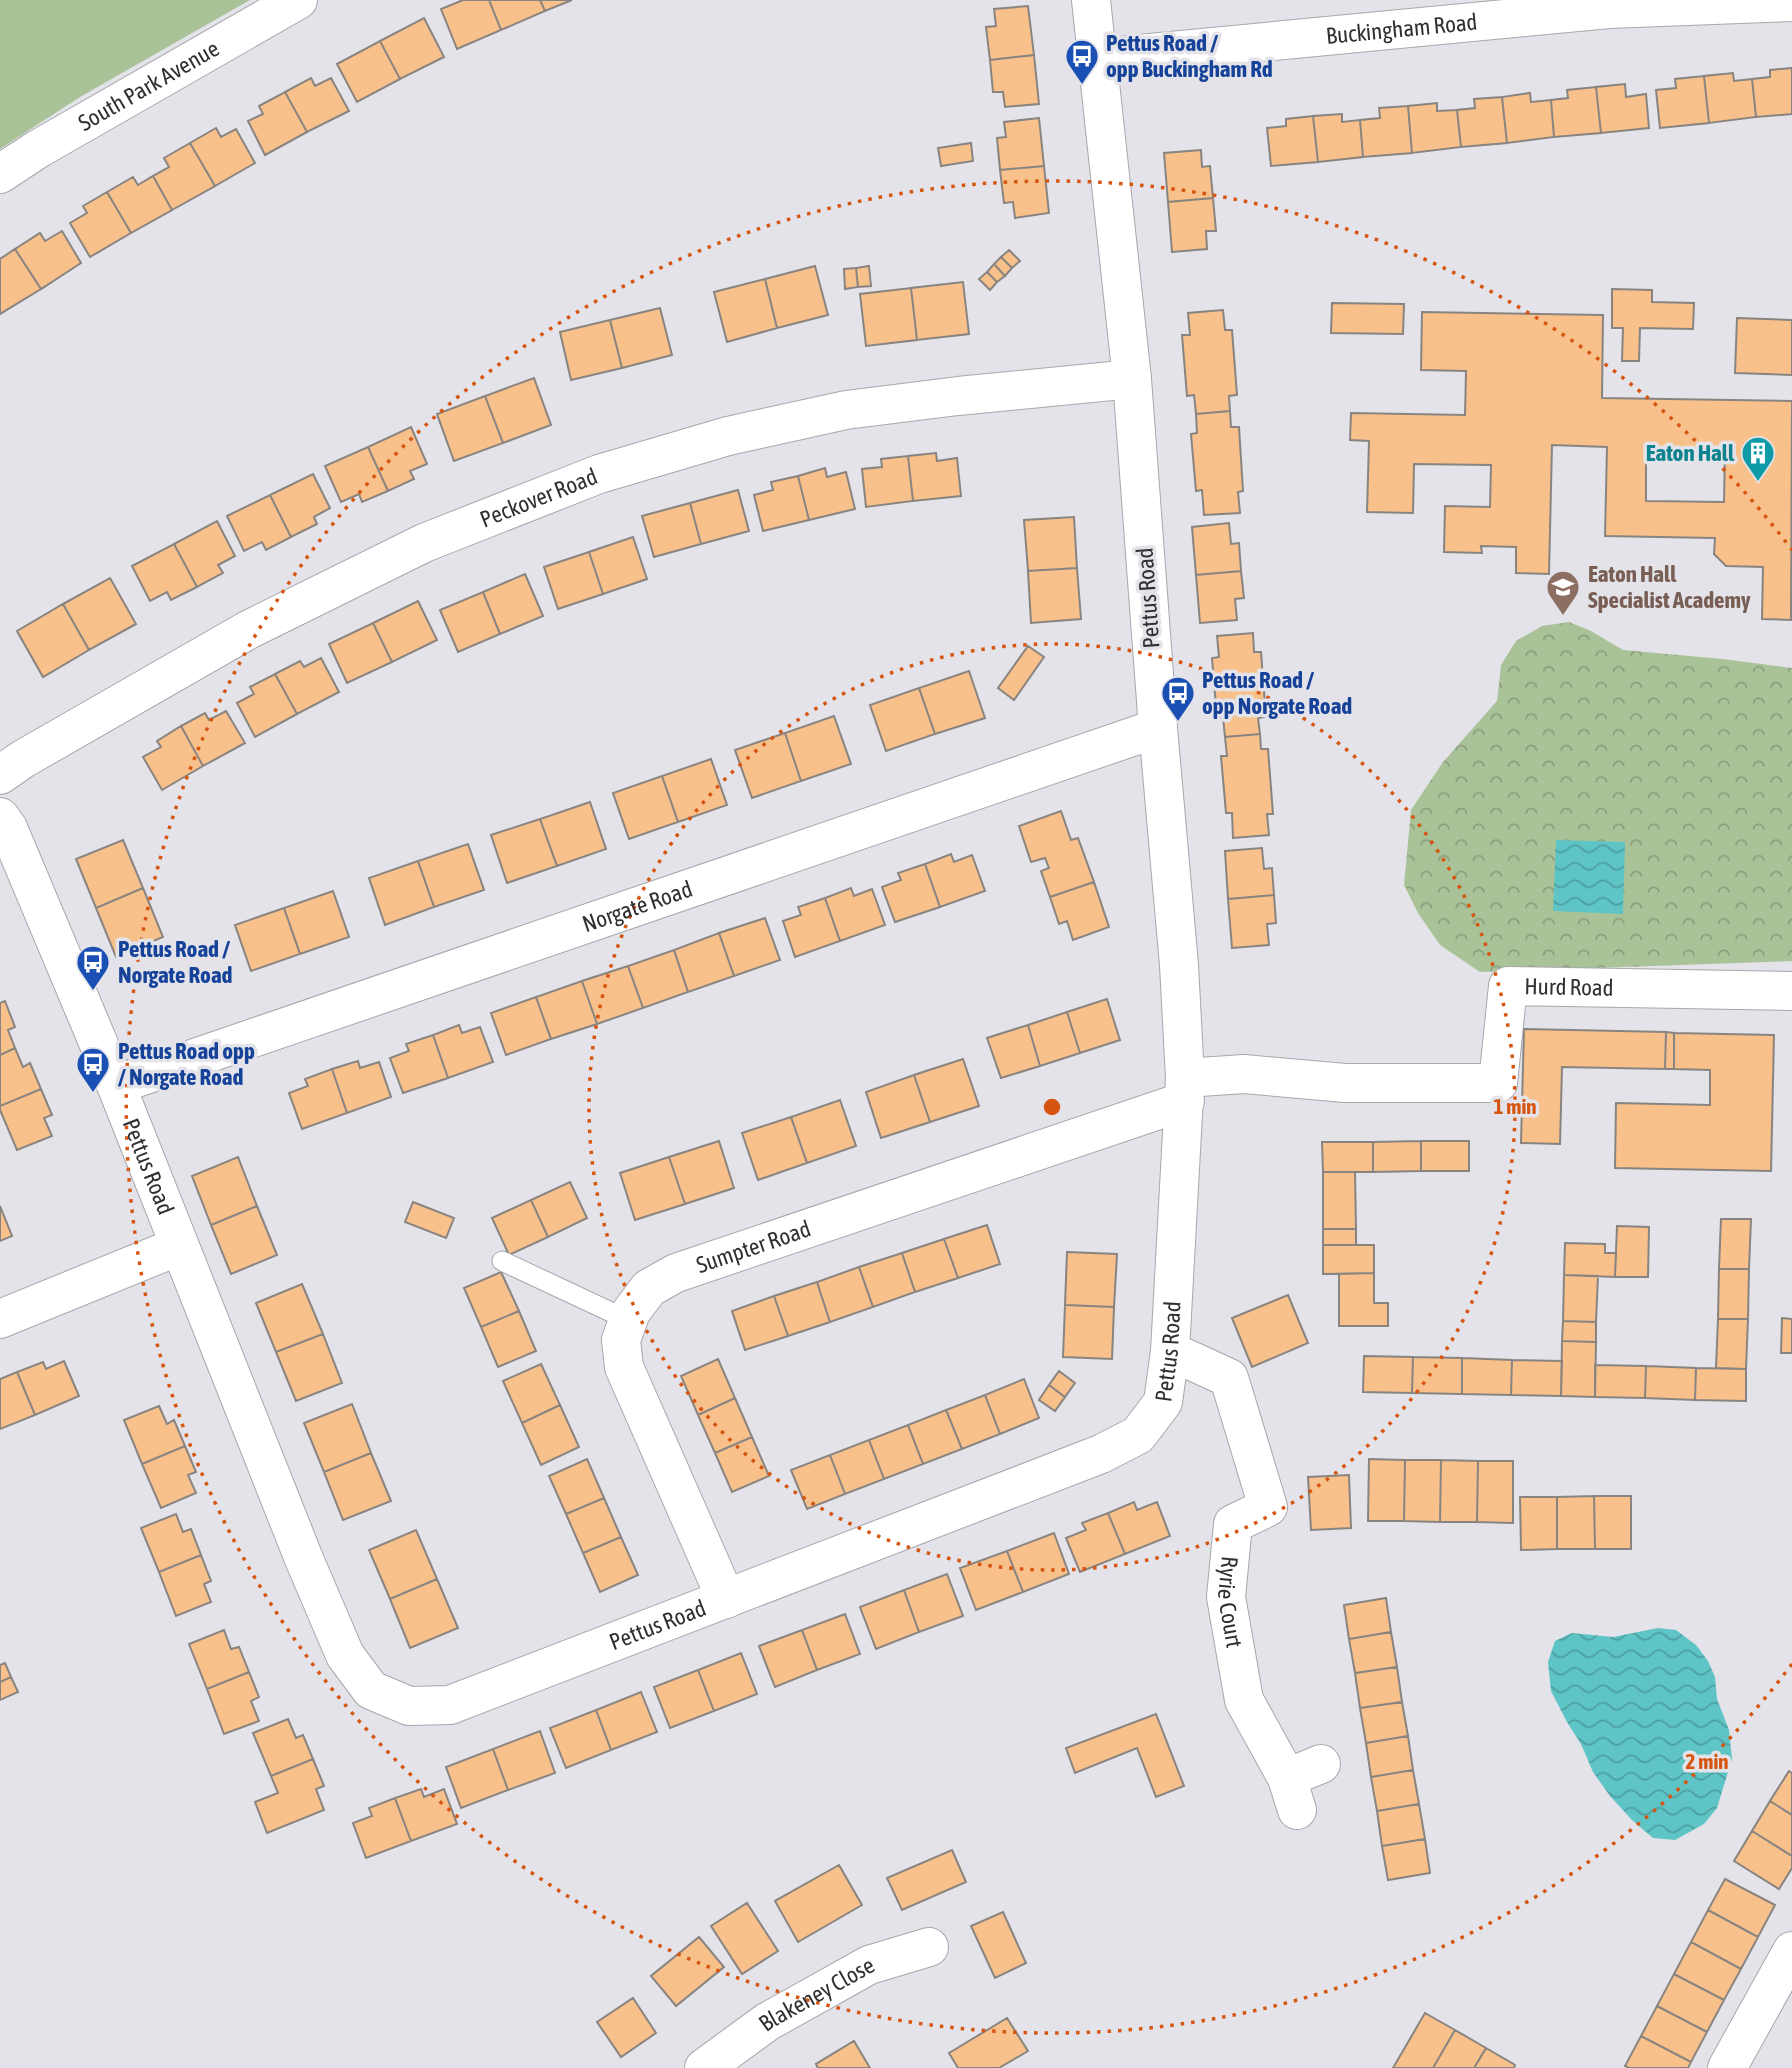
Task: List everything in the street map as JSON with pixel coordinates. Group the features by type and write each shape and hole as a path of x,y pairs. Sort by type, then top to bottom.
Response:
{"street":[{"name":"South Park Avenue","path":"0,174 38,149 298,0"},
{"name":"Pettus Road","path":"0,817 8,828 116,1085 345,1655 371,1690 409,1706 450,1705 1101,1454 1138,1435 1163,1402 1170,1351 1185,1090 1179,965 1132,379 1091,0"},
{"name":"Buckingham Road","path":"1097,58 1609,9 1792,2"},
{"name":"Peckover Road","path":"0,775 23,759 248,630 424,543 600,474 728,436 846,410 1132,379"},
{"name":"Norgate Road","path":"116,1085 1158,728"},
{"name":"Hurd Road","path":"1185,1090 1244,1074 1345,1083 1498,1083 1508,986 1792,990"},
{"name":"Sumpter Road","path":"726,1599 624,1367 621,1340 631,1312 649,1289 676,1273 1185,1090"},
{"path":"0,1319 179,1246"},
{"name":"Ryrie Court","path":"1170,1351 1229,1378 1268,1507 1233,1524 1226,1597 1244,1700 1302,1784"},
{"name":"Blakeney Close","path":"712,2066 767,2022 869,1965 929,1947"},
{"path":"1727,2068 1792,1951"}],"lane":[{"path":"502,1261 628,1320"}],"green space":[{"path":"0,0 250,0 80,97 0,149"},
{"path":"1569,622 1591,631 1623,650 1792,668 1792,961 1480,972 1440,945 1418,913 1404,885 1411,810 1443,762 1497,701 1501,665 1516,641 1542,626"}],"water":[{"path":"1556,840 1625,842 1623,914 1553,911"},
{"path":"1658,1628 1676,1630 1696,1645 1708,1661 1715,1677 1717,1699 1729,1730 1732,1759 1717,1808 1704,1824 1675,1840 1653,1838 1610,1796 1593,1772 1581,1744 1551,1691 1548,1662 1555,1641 1572,1633 1613,1637"}],"building":[{"path":"463,0 489,0 501,30 457,49 441,9"},
{"path":"489,0 540,0 545,11 501,30"},
{"path":"540,0 572,0 545,11"},
{"path":"1028,6 1034,55 990,60 986,27 996,26 994,9"},
{"path":"424,18 444,57 400,79 380,41"},
{"path":"380,41 400,79 357,102 337,64"},
{"path":"1034,55 1039,104 1005,107 1003,92 993,92 990,60"},
{"path":"1792,68 1792,114 1756,117 1752,79 1770,77 1770,70"},
{"path":"1733,73 1734,81 1752,79 1756,117 1709,123 1704,76"},
{"path":"1704,76 1709,123 1660,128 1656,90 1676,88 1675,79"},
{"path":"311,78 315,86 331,78 349,111 307,132 285,92"},
{"path":"1625,84 1626,97 1646,94 1649,128 1601,133 1596,87"},
{"path":"1596,87 1601,133 1554,137 1551,100 1568,98 1567,90"},
{"path":"285,92 307,132 265,155 248,121 263,114 259,106"},
{"path":"1530,93 1531,102 1551,100 1554,137 1507,143 1502,97"},
{"path":"1502,97 1507,143 1461,147 1457,110 1475,108 1474,99"},
{"path":"1437,103 1437,111 1457,110 1461,147 1412,153 1408,106"},
{"path":"1408,106 1412,153 1363,157 1360,120 1380,118 1379,108"},
{"path":"1342,114 1342,122 1360,120 1363,157 1318,162 1313,116"},
{"path":"1313,116 1318,162 1271,166 1267,128 1286,126 1286,119"},
{"path":"1039,118 1044,166 1000,170 997,138 1006,137 1004,122"},
{"path":"216,128 221,137 236,129 255,163 215,186 190,143"},
{"path":"190,143 215,186 172,210 153,176 169,167 164,158"},
{"path":"971,143 973,161 941,166 938,148"},
{"path":"1201,150 1202,167 1210,166 1213,198 1168,202 1164,153"},
{"path":"1044,166 1049,213 1015,218 1013,202 1004,203 1000,170"},
{"path":"153,176 172,210 131,233 107,192 133,177 138,185"},
{"path":"107,192 131,233 90,257 70,223 87,213 83,206"},
{"path":"1213,198 1216,231 1206,231 1207,249 1172,252 1168,202"},
{"path":"62,231 81,263 41,289 15,249 40,233 45,241"},
{"path":"15,249 41,289 0,314 0,259"},
{"path":"1009,250 1020,261 1012,268 1001,257"},
{"path":"1001,257 1012,268 1005,276 994,264"},
{"path":"994,264 1005,276 997,282 987,272"},
{"path":"815,266 828,315 777,328 765,279"},
{"path":"869,266 871,286 858,287 856,268"},
{"path":"856,268 858,287 845,289 844,269"},
{"path":"987,272 997,282 990,290 979,279"},
{"path":"765,279 777,328 727,342 714,292"},
{"path":"963,282 969,334 917,340 911,288"},
{"path":"911,288 917,340 866,346 860,294"},
{"path":"1612,289 1652,290 1652,302 1694,303 1693,329 1640,328 1639,361 1622,361 1623,328 1612,328"},
{"path":"1332,303 1404,304 1403,334 1331,333"},
{"path":"660,308 672,355 622,368 610,320"},
{"path":"1223,310 1225,330 1232,330 1237,395 1229,396 1230,411 1196,414 1194,395 1187,396 1182,335 1190,335 1188,313"},
{"name":"Eaton Hall","path":"1422,312 1603,315 1602,398 1792,401 1791,620 1762,619 1763,567 1726,566 1714,554 1715,538 1605,536 1607,447 1552,445 1549,574 1516,573 1516,547 1481,546 1482,553 1444,552 1445,506 1490,507 1491,465 1414,464 1413,513 1367,512 1369,441 1350,440 1351,413 1465,415 1466,371 1421,370","holes":["1646,449 1725,450 1724,502 1646,501"]},
{"path":"1737,318 1792,320 1792,375 1735,373"},
{"path":"610,320 622,368 571,380 560,332"},
{"path":"534,378 551,425 503,443 485,396"},
{"path":"485,396 503,443 454,461 437,414"},
{"path":"1230,411 1231,427 1239,427 1243,491 1238,492 1240,513 1204,515 1202,490 1196,491 1191,434 1197,433 1196,414"},
{"path":"411,427 427,464 410,471 414,479 388,491 368,447"},
{"path":"368,447 388,491 362,502 359,494 341,502 325,466"},
{"path":"936,453 937,461 957,458 961,496 913,501 908,456"},
{"path":"908,456 913,501 866,507 862,469 882,467 881,459"},
{"path":"825,468 827,477 846,472 855,509 809,520 798,476"},
{"path":"313,474 330,508 314,517 317,524 291,537 270,495"},
{"path":"798,476 809,520 763,531 754,495 773,490 771,482"},
{"path":"738,490 749,531 701,544 690,503"},
{"path":"270,495 291,537 266,550 262,542 244,551 227,516"},
{"path":"690,503 701,544 654,557 642,516"},
{"path":"1074,517 1077,568 1028,571 1024,520"},
{"path":"217,521 235,556 218,565 223,573 197,587 174,544"},
{"path":"1229,523 1231,544 1239,543 1241,571 1196,575 1192,527"},
{"path":"633,537 647,579 603,594 589,552"},
{"path":"174,544 197,587 171,600 167,592 150,601 132,566"},
{"path":"589,552 603,594 558,609 544,567"},
{"path":"1077,568 1081,619 1031,623 1028,571"},
{"path":"1241,571 1244,598 1235,599 1237,620 1200,623 1196,575"},
{"path":"525,574 543,616 500,634 483,592"},
{"path":"110,578 136,624 89,650 63,604"},
{"path":"483,592 500,634 458,652 440,610"},
{"path":"418,601 437,640 392,662 373,623"},
{"path":"63,604 89,650 43,677 17,631"},
{"path":"373,623 392,662 347,683 329,644"},
{"path":"1253,633 1254,652 1261,652 1266,717 1258,718 1260,734 1225,737 1223,717 1217,718 1212,658 1219,657 1217,636"},
{"path":"1028,646 1044,657 1014,700 998,688"},
{"path":"321,658 339,692 297,714 275,674 300,661 304,667"},
{"path":"969,671 985,718 935,734 919,688"},
{"path":"275,674 297,714 255,737 237,703 254,694 250,687"},
{"path":"919,688 935,734 886,751 870,705"},
{"path":"226,711 245,743 203,766 181,726 205,713 209,720"},
{"path":"834,716 851,764 801,781 785,733"},
{"path":"181,726 203,766 162,790 143,757 161,747 157,741"},
{"path":"785,733 801,781 752,798 735,750"},
{"path":"1260,734 1261,749 1268,749 1273,814 1267,814 1269,835 1233,838 1232,813 1226,813 1221,756 1227,756 1225,737"},
{"path":"711,759 727,805 678,822 662,776"},
{"path":"662,776 678,822 629,839 613,793"},
{"path":"590,802 606,849 557,866 540,819"},
{"path":"1061,811 1071,840 1078,838 1094,882 1050,897 1041,871 1049,868 1045,858 1031,862 1019,826"},
{"path":"540,819 557,866 507,883 491,835"},
{"path":"123,840 143,888 96,908 76,859"},
{"path":"468,844 484,890 434,907 418,861"},
{"path":"1262,848 1264,869 1272,868 1274,895 1228,899 1225,851"},
{"path":"951,854 954,862 972,855 985,891 940,907 925,864"},
{"path":"418,861 434,907 385,925 369,878"},
{"path":"925,864 940,907 895,922 882,887 901,880 898,873"},
{"path":"1094,882 1109,927 1073,940 1067,921 1059,924 1050,897"},
{"path":"143,888 163,937 116,957 96,908"},
{"path":"851,888 854,896 872,889 885,925 840,941 825,898"},
{"path":"333,891 349,937 300,954 284,908"},
{"path":"1274,895 1276,923 1267,924 1269,945 1232,948 1228,899"},
{"path":"825,898 840,941 795,957 783,921 801,915 798,907"},
{"path":"284,908 300,954 251,971 235,925"},
{"path":"765,918 780,960 734,976 719,933"},
{"path":"719,933 734,976 688,992 674,950"},
{"path":"674,950 688,992 643,1008 628,966"},
{"path":"628,966 643,1008 597,1024 582,981"},
{"path":"582,981 597,1024 551,1039 536,997"},
{"path":"536,997 551,1039 506,1055 491,1013"},
{"path":"1107,999 1120,1040 1080,1053 1067,1012"},
{"path":"5,1001 15,1027 8,1030 15,1048 0,1055 0,1003"},
{"path":"1067,1012 1080,1053 1040,1066 1028,1025"},
{"path":"459,1025 462,1033 480,1027 493,1062 448,1078 433,1035"},
{"path":"1028,1025 1040,1066 1001,1078 987,1038"},
{"path":"1524,1029 1666,1032 1665,1069 1562,1067 1560,1144 1521,1143"},
{"path":"1666,1032 1674,1033 1674,1069 1665,1069"},
{"path":"1674,1033 1774,1035 1771,1171 1615,1168 1616,1103 1710,1105 1710,1070 1674,1069"},
{"path":"433,1035 448,1078 403,1093 390,1058 409,1051 406,1044"},
{"path":"15,1048 23,1067 30,1063 41,1089 0,1106 0,1055"},
{"path":"963,1059 979,1106 930,1122 914,1075"},
{"path":"358,1061 360,1068 379,1062 391,1097 347,1113 332,1069"},
{"path":"332,1069 347,1113 302,1129 289,1093 308,1086 305,1079"},
{"path":"914,1075 930,1122 881,1138 866,1092"},
{"path":"41,1089 52,1115 44,1118 52,1136 17,1150 0,1106"},
{"path":"840,1100 856,1146 807,1163 791,1117"},
{"path":"791,1117 807,1163 758,1180 742,1133"},
{"path":"719,1141 734,1188 685,1204 669,1157"},
{"path":"1421,1141 1469,1141 1469,1171 1421,1171"},
{"path":"1421,1141 1421,1171 1373,1172 1373,1142"},
{"path":"1322,1142 1373,1142 1373,1172 1323,1172"},
{"path":"238,1157 257,1206 211,1225 192,1176"},
{"path":"669,1157 685,1204 635,1220 620,1173"},
{"path":"1323,1172 1355,1172 1356,1229 1323,1229"},
{"path":"570,1182 587,1218 548,1237 531,1200"},
{"path":"531,1200 548,1237 509,1255 492,1218"},
{"path":"413,1202 454,1218 446,1238 405,1222"},
{"path":"0,1206 12,1236 0,1241"},
{"path":"257,1206 277,1255 231,1274 211,1225"},
{"path":"1721,1219 1751,1219 1749,1269 1719,1269"},
{"path":"987,1225 1000,1264 958,1278 944,1239"},
{"path":"1617,1226 1649,1227 1648,1277 1615,1277"},
{"path":"1323,1229 1356,1229 1356,1245 1323,1245"},
{"path":"944,1239 958,1278 915,1292 902,1253"},
{"path":"1565,1243 1605,1244 1605,1253 1616,1253 1615,1277 1564,1275"},
{"path":"1323,1245 1374,1245 1374,1273 1323,1274"},
{"path":"1067,1252 1117,1254 1114,1307 1065,1305"},
{"path":"902,1253 915,1292 873,1307 859,1267"},
{"path":"859,1267 873,1307 830,1322 817,1282"},
{"path":"1719,1269 1749,1269 1748,1319 1718,1319"},
{"path":"501,1272 519,1311 481,1327 464,1288"},
{"path":"1374,1273 1374,1303 1388,1303 1388,1326 1339,1326 1339,1274"},
{"path":"1564,1275 1598,1276 1596,1322 1563,1321"},
{"path":"817,1282 830,1322 788,1336 774,1296"},
{"path":"302,1284 323,1334 276,1352 256,1303"},
{"path":"1288,1295 1308,1343 1252,1367 1232,1318"},
{"path":"774,1296 788,1336 745,1350 732,1311"},
{"path":"1065,1305 1114,1307 1112,1359 1063,1357"},
{"path":"519,1311 536,1351 498,1367 481,1327"},
{"path":"1782,1318 1792,1319 1792,1353 1781,1353"},
{"path":"1718,1319 1748,1319 1746,1369 1716,1368"},
{"path":"1563,1321 1596,1322 1596,1342 1562,1341"},
{"path":"323,1334 342,1383 296,1401 276,1352"},
{"path":"1562,1341 1596,1342 1595,1397 1561,1396"},
{"path":"1364,1356 1413,1357 1412,1393 1363,1392"},
{"path":"1413,1357 1462,1358 1462,1394 1412,1393"},
{"path":"1462,1358 1512,1360 1511,1395 1462,1394"},
{"path":"718,1359 735,1398 698,1415 681,1376"},
{"path":"1512,1360 1562,1361 1561,1396 1511,1395"},
{"path":"64,1361 79,1396 35,1415 17,1372 43,1362 46,1369"},
{"path":"541,1364 560,1405 522,1423 503,1381"},
{"path":"1595,1365 1646,1366 1645,1398 1595,1397"},
{"path":"1646,1366 1696,1368 1695,1400 1645,1398"},
{"path":"1696,1368 1746,1369 1746,1401 1695,1400"},
{"path":"1059,1371 1075,1383 1065,1397 1049,1385"},
{"path":"17,1372 35,1415 0,1429 0,1379"},
{"path":"1024,1379 1039,1418 1000,1434 985,1395"},
{"path":"1049,1385 1065,1397 1055,1411 1039,1400"},
{"path":"985,1395 1000,1434 962,1449 946,1410"},
{"path":"735,1398 752,1437 715,1453 698,1415"},
{"path":"352,1404 371,1453 324,1472 304,1423"},
{"path":"560,1405 579,1447 541,1465 522,1423"},
{"path":"159,1406 167,1424 174,1420 185,1446 142,1464 124,1420"},
{"path":"946,1410 962,1449 923,1464 908,1425"},
{"path":"908,1425 923,1464 884,1479 869,1440"},
{"path":"752,1437 769,1476 732,1492 715,1453"},
{"path":"869,1440 884,1479 845,1494 830,1455"},
{"path":"185,1446 196,1472 188,1475 196,1493 161,1508 142,1464"},
{"path":"371,1453 391,1501 343,1520 324,1472"},
{"path":"830,1455 845,1494 807,1509 791,1470"},
{"path":"587,1459 604,1498 566,1514 549,1476"},
{"path":"1369,1459 1405,1460 1404,1521 1368,1521"},
{"path":"1405,1460 1441,1460 1440,1522 1404,1521"},
{"path":"1441,1460 1478,1461 1477,1522 1440,1522"},
{"path":"1478,1461 1513,1461 1513,1523 1477,1522"},
{"path":"1349,1475 1351,1528 1311,1530 1308,1477"},
{"path":"1594,1496 1631,1496 1631,1549 1595,1549"},
{"path":"1594,1496 1595,1549 1557,1549 1557,1497"},
{"path":"1520,1497 1557,1497 1557,1549 1521,1550"},
{"path":"604,1498 621,1537 583,1553 566,1514"},
{"path":"1134,1502 1137,1510 1157,1502 1170,1536 1125,1554 1108,1513"},
{"path":"1108,1513 1125,1554 1080,1572 1066,1538 1086,1530 1082,1523"},
{"path":"176,1514 183,1532 191,1529 201,1555 159,1572 141,1528"},
{"path":"416,1530 437,1579 390,1599 369,1550"},
{"path":"1054,1533 1069,1574 1023,1592 1007,1551"},
{"path":"621,1537 638,1575 600,1592 583,1553"},
{"path":"1007,1551 1023,1592 976,1610 960,1568"},
{"path":"201,1555 211,1581 204,1584 211,1602 176,1616 159,1572"},
{"path":"947,1574 963,1616 919,1632 904,1590"},
{"path":"437,1579 458,1628 410,1648 390,1599"},
{"path":"904,1590 919,1632 876,1649 860,1607"},
{"path":"1386,1598 1391,1632 1349,1639 1344,1605"},
{"path":"845,1614 860,1654 817,1670 802,1630"},
{"path":"224,1630 231,1649 239,1647 249,1672 207,1689 189,1644"},
{"path":"802,1630 817,1670 775,1687 759,1646"},
{"path":"1391,1632 1397,1667 1355,1673 1349,1639"},
{"path":"741,1653 757,1694 714,1711 698,1670"},
{"path":"5,1663 11,1677 0,1682 0,1665"},
{"path":"1397,1667 1402,1702 1360,1708 1355,1673"},
{"path":"698,1670 714,1711 670,1728 654,1687"},
{"path":"249,1672 259,1697 251,1701 259,1721 224,1734 207,1689"},
{"path":"11,1677 18,1692 0,1700 0,1682"},
{"path":"641,1692 657,1732 611,1750 596,1710"},
{"path":"1402,1702 1408,1736 1366,1743 1360,1708"},
{"path":"596,1710 611,1750 566,1768 550,1728"},
{"path":"1156,1714 1184,1786 1156,1797 1137,1748 1075,1773 1066,1748"},
{"path":"288,1719 296,1738 303,1735 313,1759 271,1776 253,1733"},
{"path":"540,1731 555,1773 508,1790 493,1749"},
{"path":"1408,1736 1413,1770 1371,1777 1366,1743"},
{"path":"493,1749 508,1790 461,1808 446,1767"},
{"path":"313,1759 324,1786 316,1789 324,1810 267,1833 255,1802 278,1793 271,1776"},
{"path":"1413,1770 1419,1804 1377,1811 1371,1777"},
{"path":"1789,1771 1792,1773 1792,1815 1770,1801"},
{"path":"421,1789 424,1797 444,1789 457,1824 411,1841 395,1798"},
{"path":"395,1798 411,1841 366,1858 353,1823 372,1816 369,1808"},
{"path":"1770,1801 1792,1815 1792,1856 1752,1831"},
{"path":"1419,1804 1425,1839 1382,1846 1377,1811"},
{"path":"1752,1831 1792,1856 1792,1868 1779,1889 1734,1861"},
{"path":"1425,1839 1430,1873 1388,1880 1382,1846"},
{"path":"952,1850 966,1882 902,1910 887,1878"},
{"path":"839,1865 862,1905 798,1942 775,1901"},
{"path":"1725,1879 1775,1905 1758,1937 1708,1910"},
{"path":"747,1903 778,1951 742,1974 711,1926"},
{"path":"1708,1910 1758,1937 1741,1969 1691,1942"},
{"path":"1003,1912 1026,1963 995,1978 971,1926"},
{"path":"699,1937 724,1967 676,2006 651,1976"},
{"path":"1691,1942 1741,1969 1724,2000 1674,1974"},
{"path":"1674,1974 1724,2000 1707,2032 1657,2006"},
{"path":"633,1998 656,2033 621,2057 597,2022"},
{"path":"1657,2006 1707,2032 1691,2062 1641,2036"},
{"path":"1425,2013 1455,2030 1433,2068 1393,2068"},
{"path":"1007,2018 1028,2051 999,2068 958,2068 949,2053"},
{"path":"1455,2030 1486,2048 1474,2068 1433,2068"},
{"path":"1641,2036 1691,2062 1688,2068 1625,2066"},
{"path":"854,2041 870,2068 818,2068 816,2064"},
{"path":"1486,2048 1515,2065 1514,2068 1474,2068"}],"place":[{"name":"Pettus Road / opp Buckingham Rd","path":"1082,86"},
{"name":"Eaton Hall","path":"1758,483"},
{"name":"Eaton Hall Specialist Academy","path":"1563,617"},
{"name":"Pettus Road / opp Norgate Road","path":"1178,723"},
{"name":"Pettus Road / Norgate Road","path":"93,992"},
{"name":"Pettus Road opp / Norgate Road","path":"93,1094"}]}
